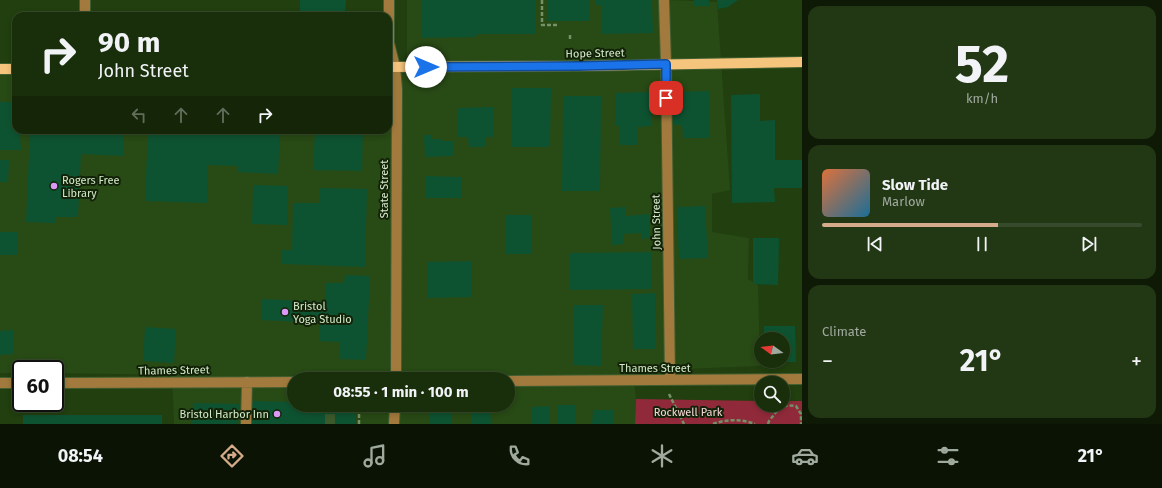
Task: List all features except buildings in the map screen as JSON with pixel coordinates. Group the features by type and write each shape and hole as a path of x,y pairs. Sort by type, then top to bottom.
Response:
{"main road":[{"name":"Hope Street","path":"392,67 579,66 802,62"},
{"path":"0,70 12,69"}],"street":[{"path":"85,0 85,12"},
{"name":"State Street","path":"389,0 389,12"},
{"name":"John Street","path":"664,0 666,64 666,380"},
{"name":"State Street","path":"392,67 397,89 396,372"},
{"name":"Thames Street","path":"515,381 802,379"},
{"path":"246,424 247,382"},
{"name":"Thames Street","path":"64,383 287,382"},
{"path":"0,383 12,383"},
{"path":"394,424 395,412"}],"path":[{"path":"542,0 542,25 559,25"},
{"path":"570,35 570,40"},
{"path":"666,380 684,424"},
{"path":"768,424 781,407 787,405 796,406 801,414 801,424"},
{"path":"359,412 359,424"},
{"path":"713,424 722,421 747,421 755,424"}],"shaded area":[{"path":"407,0 670,0 717,2 730,190 712,194 712,232 749,238 748,279 758,285 759,332 754,332 754,366 633,371 636,399 635,424 174,424 172,375 64,373 64,360 12,360 12,373 0,373 0,74 12,74 12,134 392,134 392,71 407,70"}],"green space":[{"name":"Rockwell Park","path":"636,399 754,401 754,412 790,412 790,401 802,401 802,424 635,424"}],"tunnel":[{"path":"330,412 330,424"}],"place":[{"name":"Rogers Free Library","path":"54,186"},
{"name":"Bristol Yoga Studio","path":"285,312"},
{"name":"Bristol Harbor Inn","path":"277,414"}],"route":[{"path":"426,67 666,64 666,98"}]}
